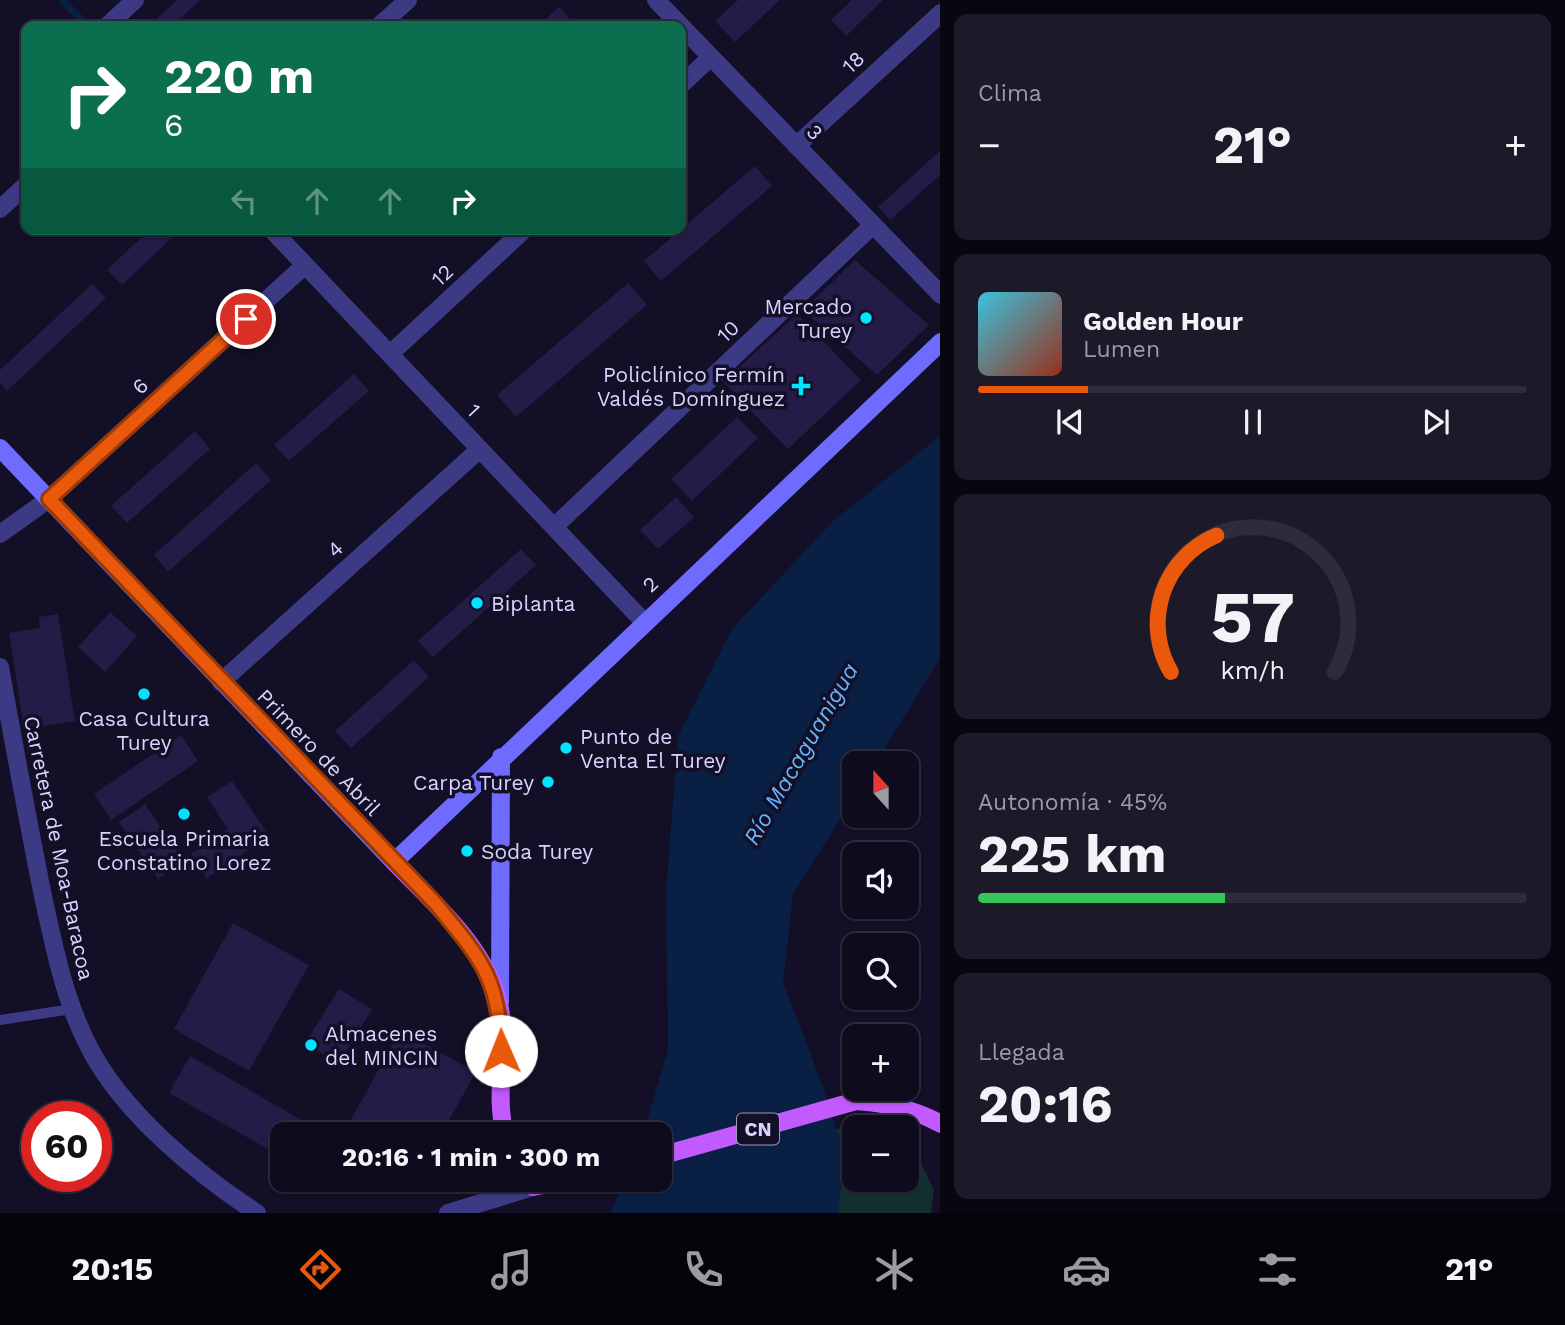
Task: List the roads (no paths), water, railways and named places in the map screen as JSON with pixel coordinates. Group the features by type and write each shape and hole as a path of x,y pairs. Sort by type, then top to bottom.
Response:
{"main road":[{"name":"2","path":"394,862 501,757 940,342"},
{"name":"Primero de Abril","path":"0,448 436,904 481,960 500,1009 505,1122"},
{"path":"500,1009 501,757"},
{"name":"CN","path":"672,1153 856,1101 881,1103 922,1114 940,1124"}],"street":[{"path":"112,21 135,0"},
{"path":"385,21 408,0"},
{"name":"3","path":"656,0 676,21"},
{"name":"18","path":"796,145 940,13"},
{"name":"3","path":"686,31 940,295"},
{"path":"686,80 711,57"},
{"path":"0,209 21,190"},
{"name":"10","path":"554,527 873,225"},
{"name":"1","path":"277,235 643,622"},
{"name":"12","path":"390,354 519,235"},
{"name":"6","path":"0,534 49,499 305,265"},
{"name":"4","path":"221,682 480,449"},
{"name":"Carretera de Moa-Baracoa","path":"0,667 28,825 64,990 89,1048 114,1087 177,1153 257,1213"},
{"path":"448,1213 505,1192"}],"lane":[{"path":"0,1020 72,1009"}],"water":[{"name":"Río Macaguanigua","path":"940,436 940,659 882,751 842,751 842,816 793,894 783,982 825,1092 842,1148 838,1213 610,1213 620,1192 672,1192 672,1122 647,1122 668,1050 666,893 678,736 732,629 832,522"}],"waterway":[{"path":"62,0 81,19"}],"place":[{"name":"Mercado Turey","path":"866,318"},
{"name":"Policlínico Fermín Valdés Domínguez","path":"801,386"},
{"name":"Biplanta","path":"477,603"},
{"name":"Casa Cultura Turey","path":"144,694"},
{"name":"Punto de Venta El Turey","path":"566,748"},
{"name":"Carpa Turey","path":"548,782"},
{"name":"Escuela Primaria Constatino Lorez","path":"184,814"},
{"name":"Soda Turey","path":"467,851"},
{"name":"Almacenes del MINCIN","path":"311,1045"}]}
